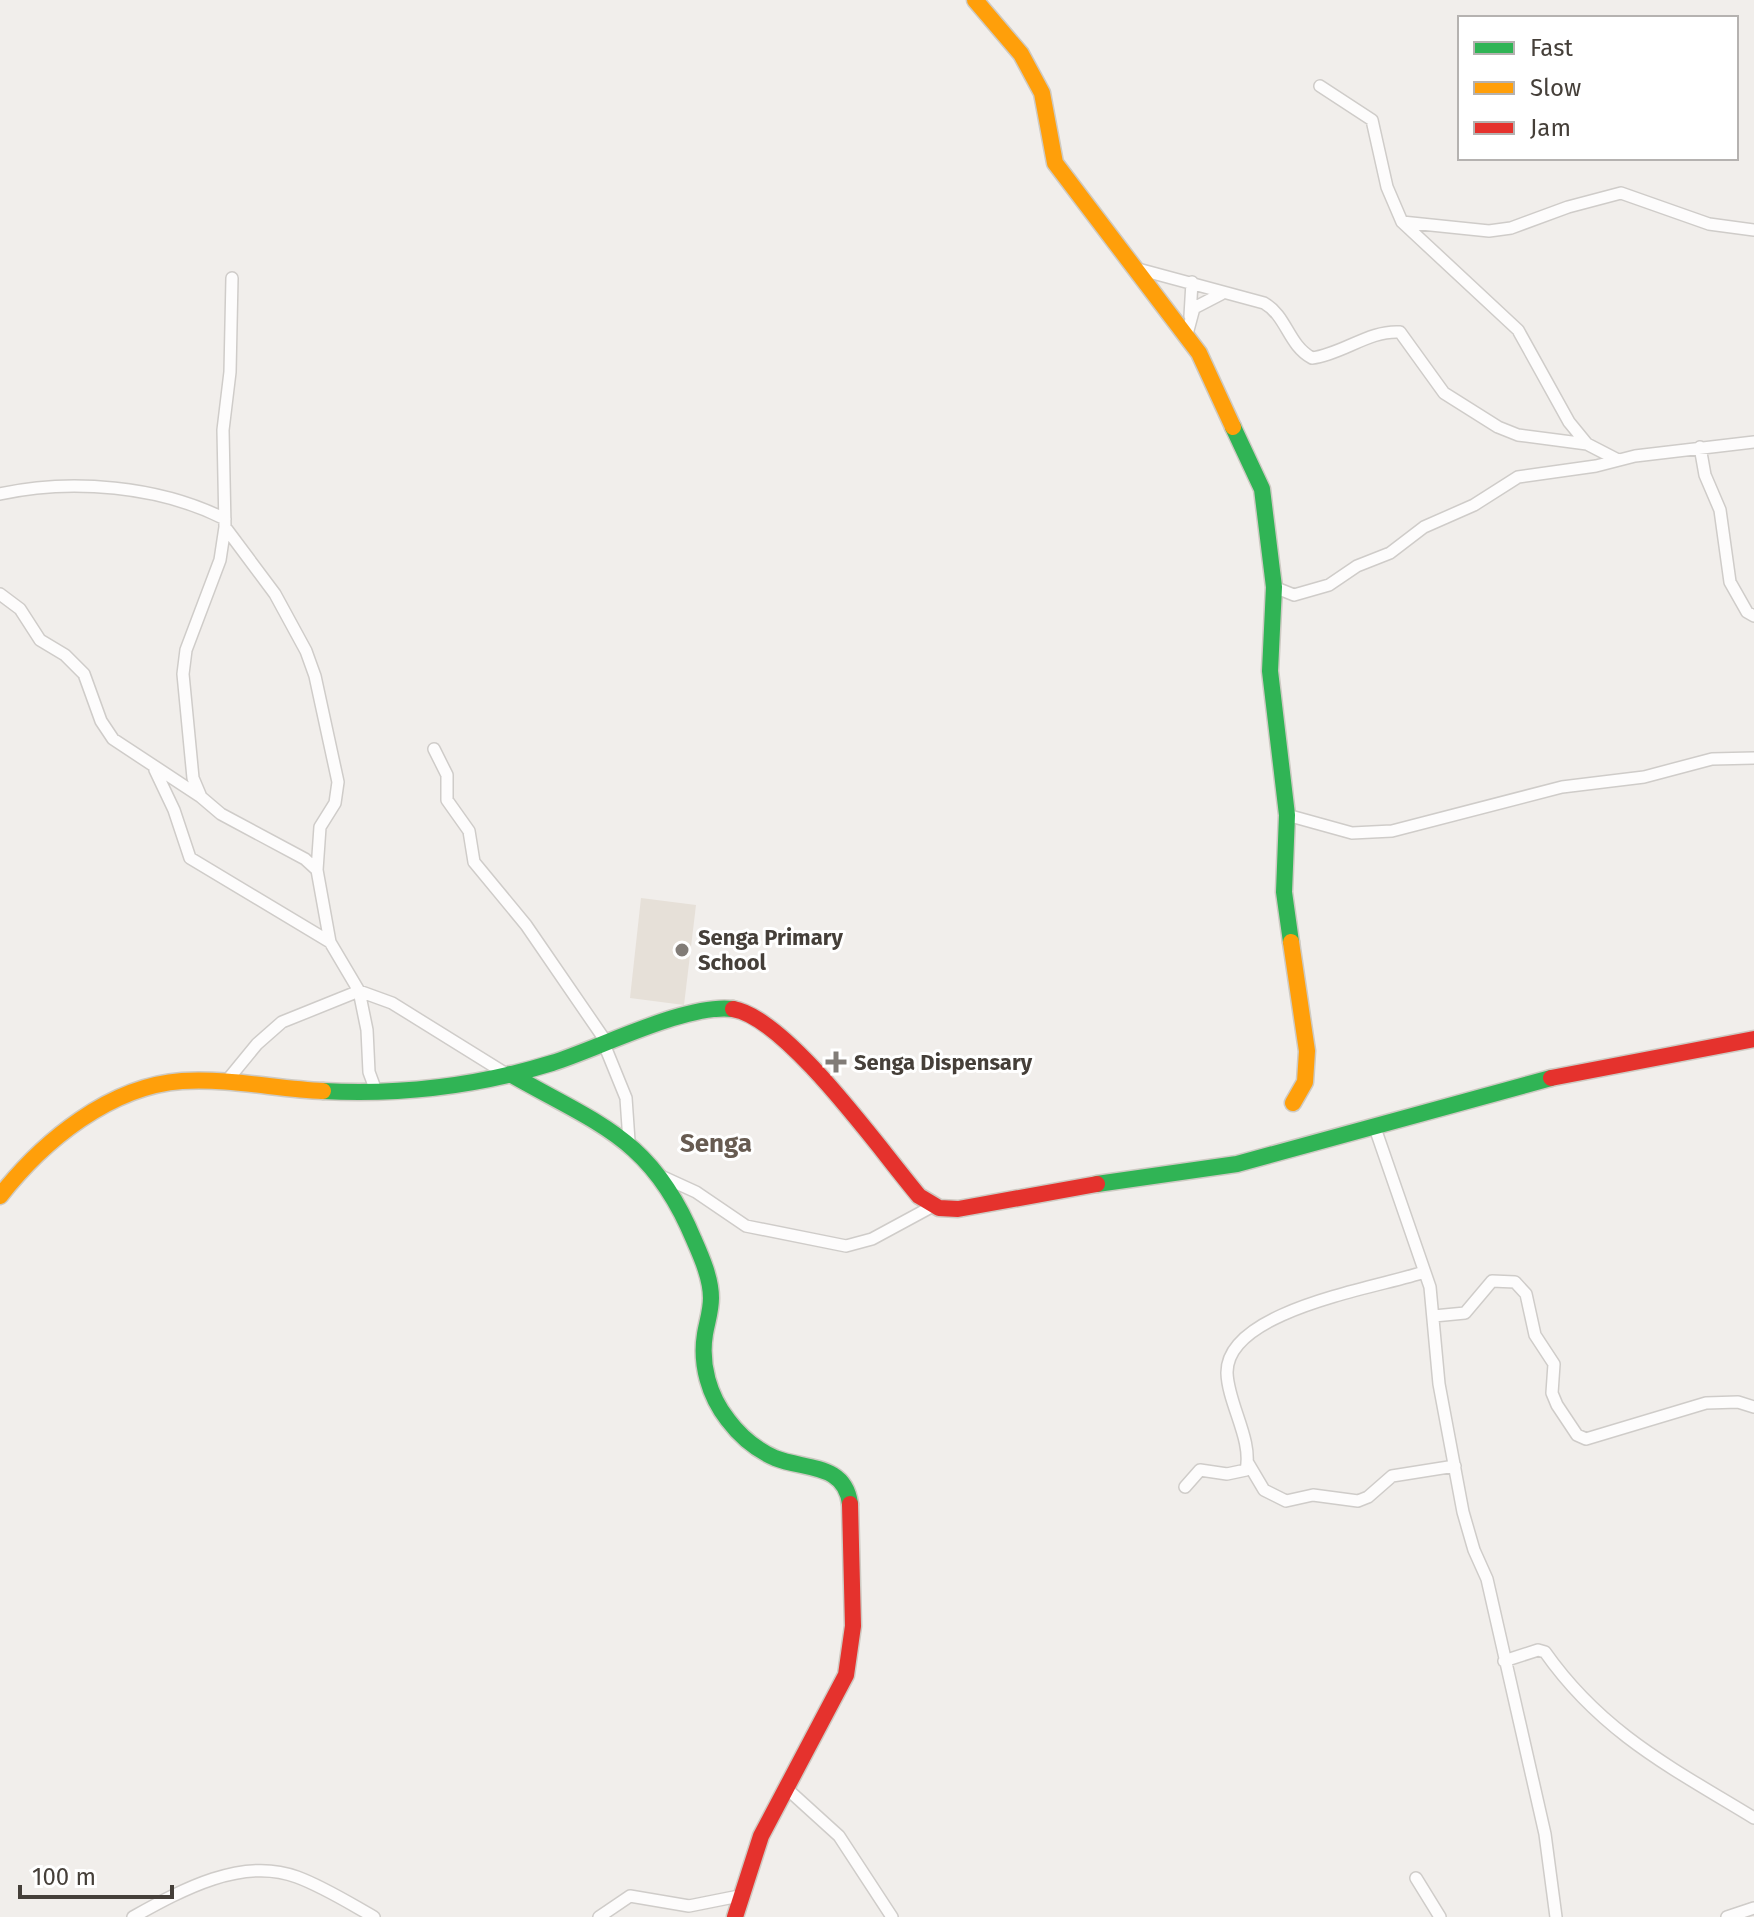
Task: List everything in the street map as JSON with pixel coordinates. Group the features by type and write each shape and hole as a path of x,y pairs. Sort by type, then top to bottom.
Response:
{"street":[{"path":"975,0 1021,54 1042,93 1055,163 1060,172 1187,334 1212,378 1262,489 1274,587 1270,671 1287,815 1284,892 1307,1051 1305,1082 1293,1103"},
{"path":"1320,86 1372,120 1387,187 1402,222 1518,330 1556,401 1587,444"},
{"path":"1402,222 1489,231 1511,228 1568,207 1621,193 1709,224 1754,230"},
{"path":"1138,269 1192,282 1221,294 1264,303 1276,310 1293,341 1312,358 1350,348 1377,335 1400,332 1444,393 1498,427 1518,435 1587,444 1619,460"},
{"path":"201,797 193,778 187,746 183,674 186,650 220,560 225,523 223,430 230,372 232,278"},
{"path":"1187,334 1192,282"},
{"path":"1190,317 1199,304 1221,294"},
{"path":"1274,587 1294,595 1329,585 1357,566 1390,553 1424,527 1474,505 1518,477 1700,447 1754,442"},
{"path":"1700,447 1705,475 1720,510 1730,582 1747,612 1754,616"},
{"path":"0,494 26,488 104,486 173,500 225,523 275,594 306,651 315,676 338,782 335,803 320,827 317,870 330,942 359,991 367,1030 369,1072 376,1091"},
{"path":"0,594 20,609 40,640 65,655 84,674 101,721 113,739 230,819 305,859 317,870"},
{"path":"434,749 447,775 447,800 469,831 474,862 526,925 606,1044 626,1098 629,1141"},
{"path":"1287,815 1352,833 1392,831 1562,787 1644,777 1712,759 1754,758"},
{"path":"155,770 174,810 190,858 330,942"},
{"path":"225,1083 257,1044 282,1022 359,991 392,1003 509,1075 629,1141 661,1176 700,1251 709,1282 711,1308 704,1358 716,1407 734,1428 763,1452 779,1460 836,1474 852,1506 848,1539 851,1621 847,1673 830,1715 785,1787 739,1896 735,1917"},
{"path":"0,1196 35,1152 109,1105 177,1081 376,1091 463,1085 509,1075 697,1011 740,1008 773,1028 794,1048 919,1196 933,1206 958,1209 1117,1180 1191,1172 1375,1128 1562,1075 1754,1039"},
{"path":"1375,1128 1424,1272 1434,1316 1439,1384 1455,1466 1471,1543 1487,1579 1545,1834 1556,1917"},
{"path":"661,1176 696,1192 746,1226 846,1246 872,1239 933,1206"},
{"path":"1424,1272 1303,1307 1241,1338 1229,1353 1227,1377 1247,1463 1264,1490 1286,1501 1313,1495 1358,1501 1368,1497 1392,1476 1455,1466"},
{"path":"1434,1316 1465,1313 1492,1281 1515,1282 1526,1294 1535,1335 1554,1364 1552,1393 1557,1405 1577,1435 1586,1439 1706,1403 1738,1402 1754,1407"},
{"path":"1185,1487 1200,1470 1235,1474 1246,1470 1247,1463"},
{"path":"1504,1661 1538,1650 1545,1652 1599,1717 1642,1749 1754,1818"},
{"path":"785,1787 839,1836 892,1917"},
{"path":"133,1917 191,1886 262,1871 294,1875 374,1917"},
{"path":"1416,1878 1440,1917"},
{"path":"599,1917 630,1896 689,1906 739,1896"},
{"path":"1727,1917 1754,1908"}],"shaded area":[{"name":"Senga Primary School","path":"641,898 696,905 684,1005 630,998"}],"traffic: fast":[{"path":"1233,427 1262,489 1274,587 1270,671 1287,815 1284,892 1291,942"},
{"path":"323,1091 410,1090 496,1078 552,1063 668,1019 714,1009 733,1009"},
{"path":"510,1074 620,1138 660,1178 678,1206 708,1276 711,1303 704,1357 708,1379 721,1411 743,1437 768,1455 832,1475 847,1491 850,1504"},
{"path":"1097,1184 1237,1164 1551,1078"}],"traffic: slow":[{"path":"975,0 1021,54 1042,93 1055,163 1199,353 1233,427"},
{"path":"1291,942 1307,1051 1305,1082 1293,1103"},
{"path":"0,1196 57,1137 104,1105 129,1093 155,1085 200,1080 323,1091"}],"traffic: jam":[{"path":"733,1009 755,1018 806,1060 919,1196 939,1208 958,1209 1097,1184"},
{"path":"1551,1078 1754,1039"},
{"path":"735,1917 761,1836 846,1675 853,1626 850,1504"}],"place":[{"name":"Senga Primary School","path":"682,950"},
{"name":"Senga Dispensary","path":"836,1062"}],"district":[{"name":"Senga","path":"716,1143"}]}
